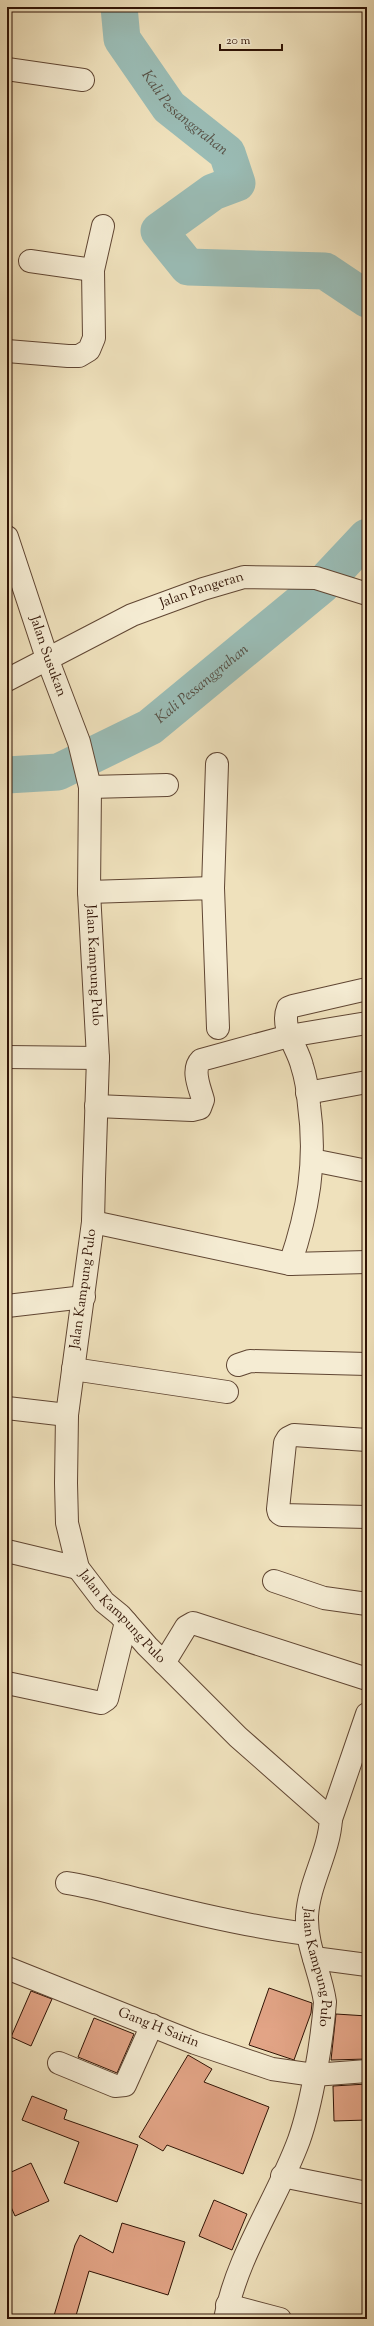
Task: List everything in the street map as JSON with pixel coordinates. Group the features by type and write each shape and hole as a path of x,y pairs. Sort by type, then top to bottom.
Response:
{"street":[{"path":"7,69 83,80"},
{"path":"7,351 79,356 89,350 94,338 93,270 103,226"},
{"path":"30,261 93,270"},
{"name":"Jalan Susukan","path":"8,541 47,658 79,742 89,781"},
{"name":"Jalan Pangeran","path":"7,680 132,615 203,589 244,576 316,578 367,594"},
{"path":"217,764 213,888 218,1028"},
{"path":"89,781 167,785"},
{"name":"Jalan Kampung Pulo","path":"89,781 89,892 98,1058 93,1222 68,1415 67,1523 78,1568 104,1602 126,1622 164,1663 238,1737 331,1819 330,1837 312,1893 307,1915 307,1934 323,1988 325,2002 314,2075 299,2140 242,2266 226,2312"},
{"path":"89,892 213,888"},
{"path":"290,1264 303,1226 312,1160 312,1131 302,1065 289,1036 286,1012 288,1008 367,989"},
{"path":"96,1106 192,1110 200,1108 204,1100 196,1071 197,1064 201,1060 289,1036 367,1022"},
{"path":"7,1057 98,1058"},
{"path":"307,1093 367,1082"},
{"path":"312,1160 367,1171"},
{"path":"93,1222 290,1264 367,1262"},
{"path":"7,1306 84,1297"},
{"path":"238,1365 250,1361 367,1364"},
{"path":"73,1369 227,1392"},
{"path":"7,1408 68,1415"},
{"path":"367,1440 294,1435 288,1438 285,1443 278,1508 279,1513 282,1515 367,1517"},
{"path":"7,1552 78,1568"},
{"path":"274,1581 324,1598 367,1604"},
{"path":"7,1683 101,1703 106,1699 126,1622"},
{"path":"164,1663 186,1627 193,1623 367,1679"},
{"path":"331,1819 367,1714"},
{"path":"67,1883 101,1889 139,1900 260,1928 307,1934"},
{"path":"314,1958 367,1965"},
{"name":"Gang H Sairin","path":"7,1968 195,2043 272,2069 314,2075 367,2071"},
{"path":"59,2063 115,2086 124,2085 152,2025"},
{"path":"282,2176 367,2193"},
{"path":"226,2312 280,2319"}],"building":[{"path":"269,1988 312,2003 311,2013 294,2060 249,2045"},
{"path":"31,1991 52,1999 31,2046 11,2037"},
{"path":"336,2014 367,2016 367,2059 331,2060"},
{"path":"94,2018 134,2034 117,2073 78,2057"},
{"path":"188,2055 212,2069 204,2082 269,2107 243,2174 167,2145 163,2151 139,2137"},
{"path":"367,2084 367,2120 334,2121 333,2086"},
{"path":"32,2096 67,2110 64,2119 138,2145 117,2202 64,2183 79,2142 22,2120"},
{"path":"31,2163 49,2201 15,2216 7,2198 7,2174"},
{"path":"214,2200 247,2214 232,2250 199,2236"},
{"path":"122,2223 185,2242 168,2295 89,2271 75,2319 53,2319 75,2245 80,2235 113,2253"}],"waterway":[{"name":"Kali Pessanggrahan","path":"119,7 122,39 169,107 227,153 237,183 213,192 159,231 188,267 325,271 367,299"},
{"name":"Kali Pessanggrahan","path":"7,775 58,772 150,727 321,586 367,537"}]}
